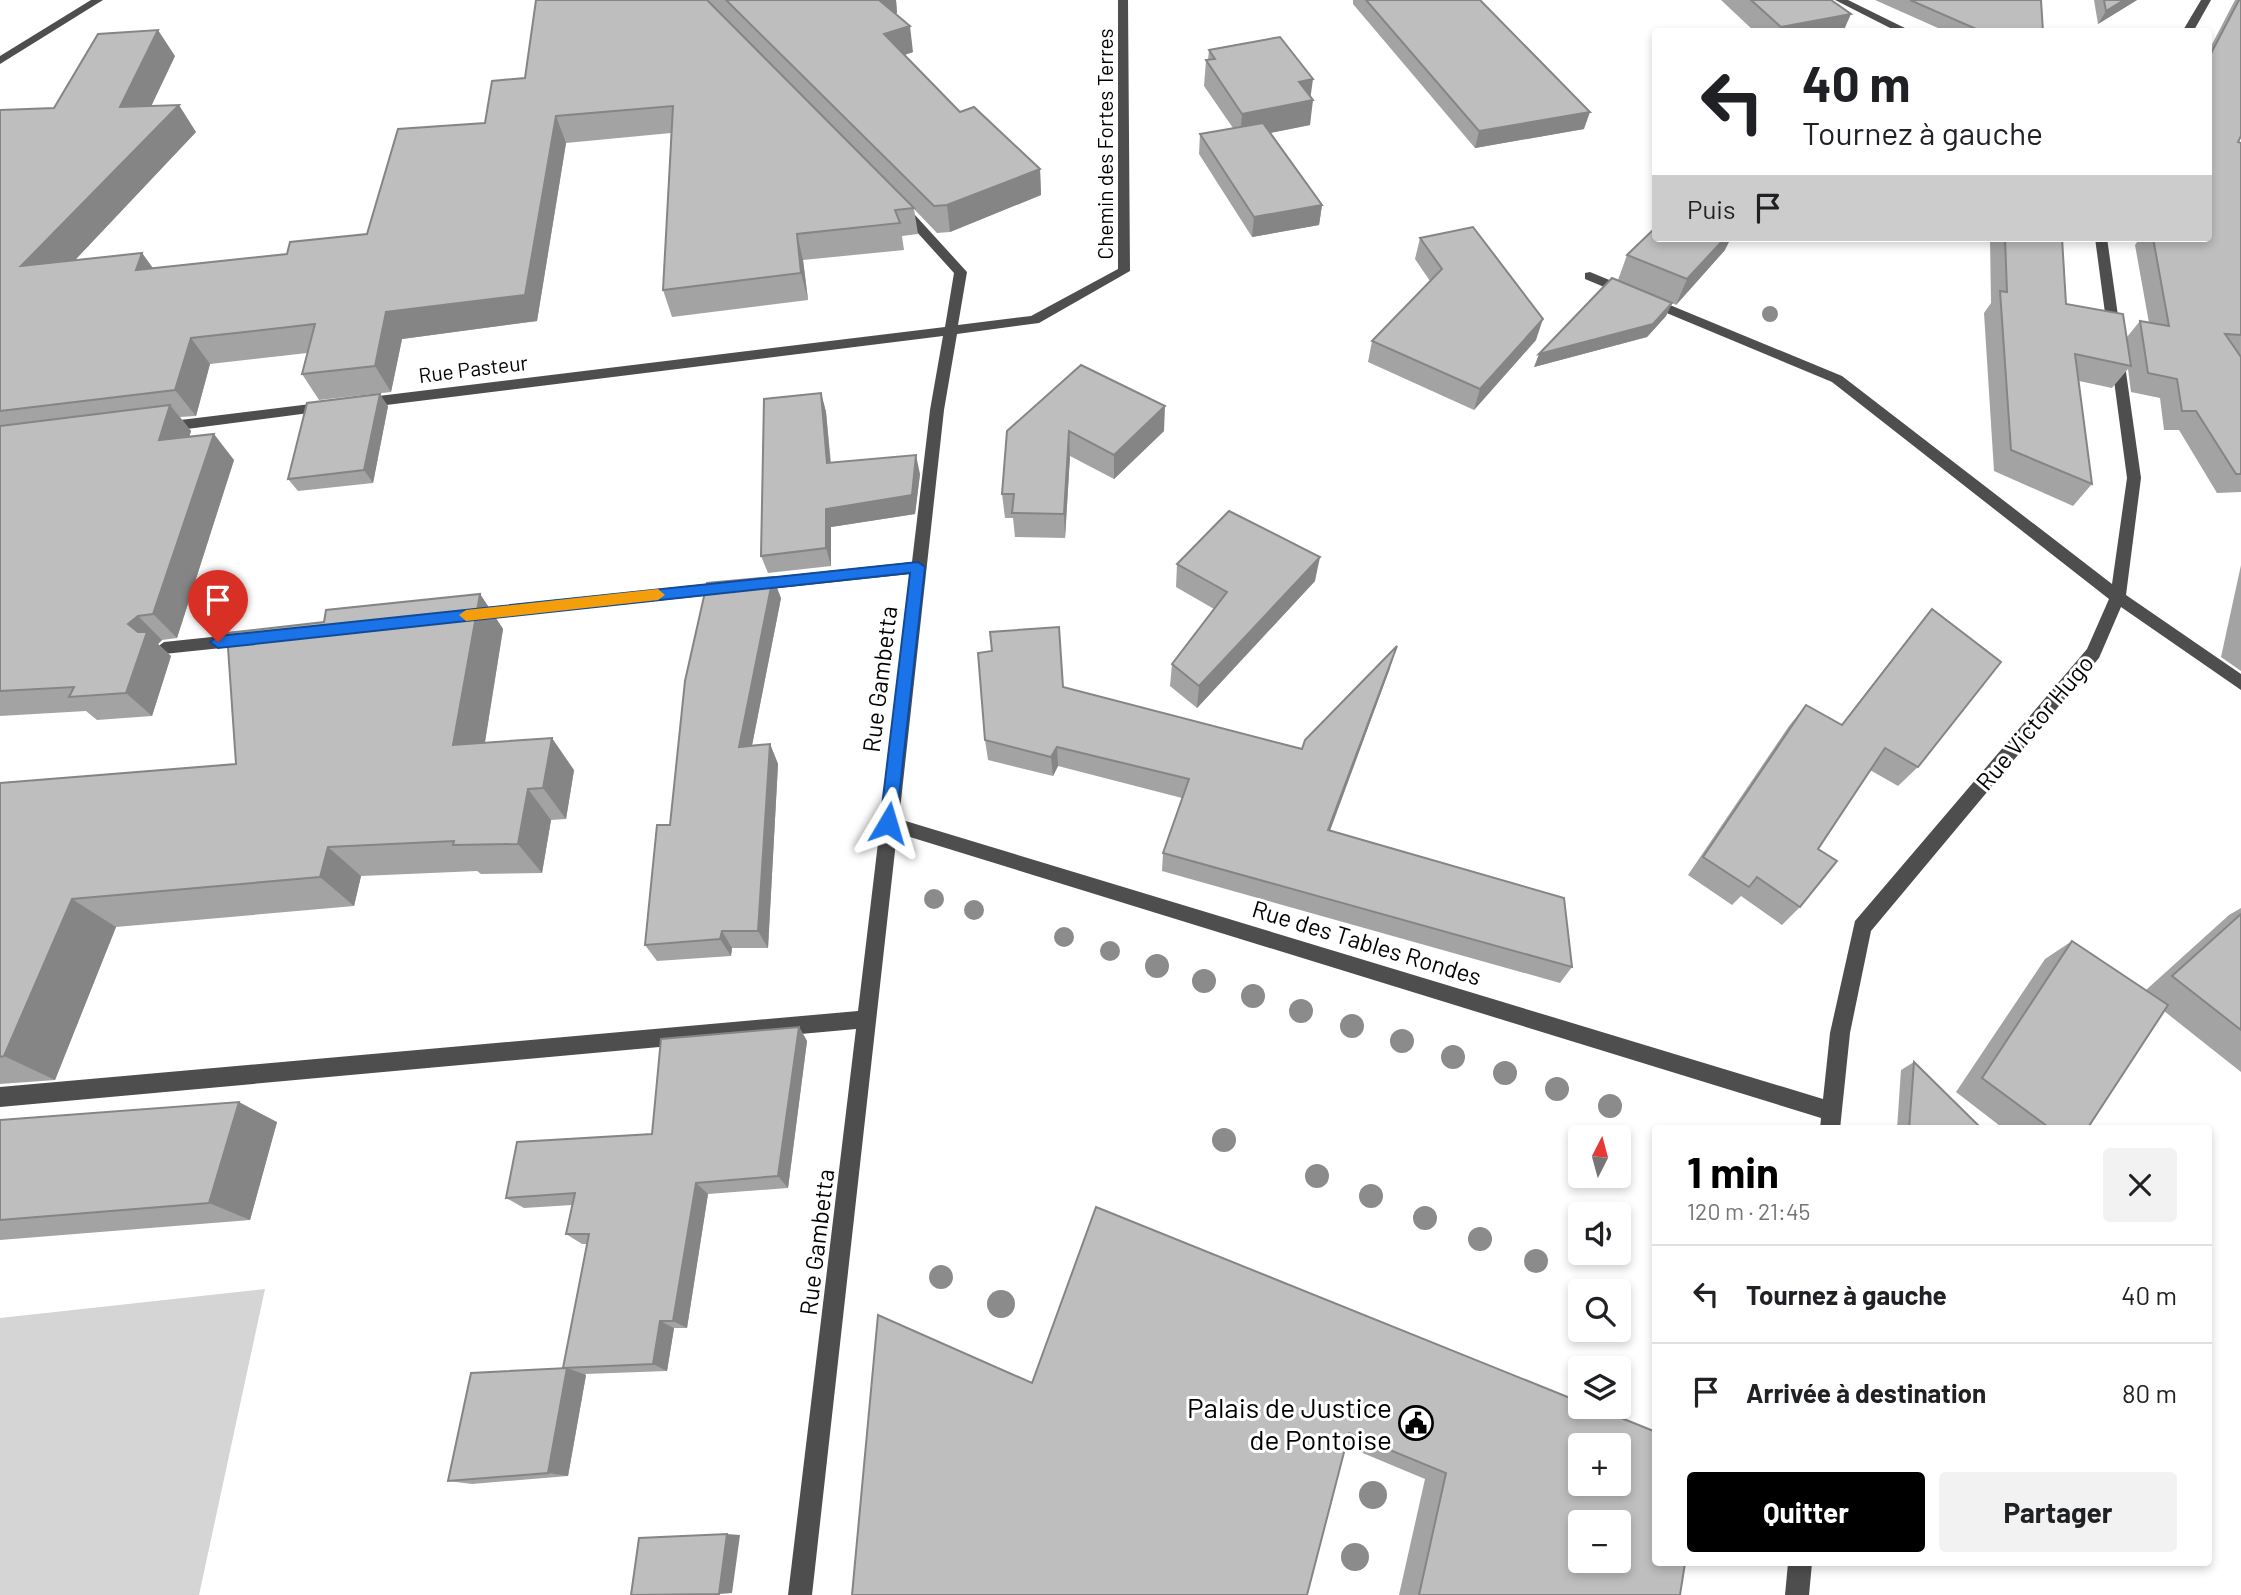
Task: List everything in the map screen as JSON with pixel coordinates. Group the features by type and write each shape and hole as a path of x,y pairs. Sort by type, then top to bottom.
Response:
{"street":[{"path":"0,61 98,0"},
{"name":"Chemin des Fortes Terres","path":"951,331 1034,320 1124,271 1123,0"},
{"path":"1840,0 1900,28"},
{"path":"2189,28 2206,0"},
{"name":"Rue Gambetta","path":"800,1595 937,410 961,272 886,192"},
{"name":"Rue Victor Hugo","path":"1830,1120 1840,1033 1862,927 2093,653 2118,597 2134,478 2102,242"},
{"path":"1590,276 1837,379 2118,597 2241,683"},
{"name":"Rue Pasteur","path":"151,428 951,331"},
{"path":"452,617 918,567"},
{"path":"164,648 273,636"},
{"name":"Rue des Tables Rondes","path":"888,823 1830,1120"},
{"path":"0,1097 867,1019"},
{"path":"1797,1595 1800,1566"}],"shaded area":[{"path":"265,1289 199,1595 0,1595 0,1318"}],"building":[{"path":"536,0 707,0 914,208 895,210 900,223 797,234 801,273 663,290 673,106 556,116 525,295 386,312 375,366 302,374 315,324 191,338 175,390 0,411 0,110 54,108 98,34 158,30 120,107 179,105 21,266 142,253 136,270 287,254 290,242 367,234 398,129 485,123 492,81 525,78"},
{"path":"726,0 879,0 910,26 884,34 960,112 974,107 1040,169 947,205 934,206"},
{"path":"1366,0 1480,0 1590,112 1479,131"},
{"path":"1751,0 1831,0 1851,14 1781,27"},
{"path":"1910,0 2041,0 2043,28 1974,28"},
{"path":"2104,0 2124,0 2106,11"},
{"path":"2241,0 2241,136 2238,142 2241,143 2241,335 2225,334 2241,357 2241,474 2236,474 2196,411 2182,411 2177,379 2148,373 2140,321 2169,326 2154,242 2212,242 2212,51"},
{"path":"1280,37 1313,79 1299,82 1313,100 1242,114 1206,60 1215,59 1209,50"},
{"path":"1263,123 1322,205 1254,217 1200,134"},
{"path":"1473,227 1543,319 1480,389 1372,341 1442,269 1420,238"},
{"path":"1652,231 1652,242 1721,242 1687,279 1627,255"},
{"path":"2005,242 2062,242 2066,304 2123,314 2131,366 2075,354 2092,484 2011,450 2000,291 2007,292"},
{"path":"1612,278 1672,303 1653,324 1539,354"},
{"path":"1081,365 1165,406 1114,455 1069,431 1064,514 1012,513 1014,494 1002,494 1007,431"},
{"path":"821,393 827,463 916,455 912,495 826,509 826,548 761,556 764,399"},
{"path":"380,394 364,470 288,479 307,403"},
{"path":"170,405 159,440 214,434 153,614 138,616 128,624 138,632 147,632 126,693 69,697 74,687 0,691 0,426"},
{"path":"1229,511 1320,557 1199,686 1172,664 1227,592 1177,564"},
{"path":"773,577 739,747 770,744 758,931 722,931 720,939 645,945 657,825 670,825 685,681 707,583"},
{"path":"480,594 453,745 552,738 543,788 528,789 518,844 453,845 454,841 328,847 320,877 72,899 4,1056 0,1057 0,783 236,764 227,633 324,622 326,610"},
{"path":"1932,609 2001,662 1918,767 1885,748 1818,849 1837,861 1800,907 1757,877 1749,887 1703,857 1806,705 1842,725"},
{"path":"1059,627 1063,687 1302,749 1305,740 1397,646 1328,830 1564,898 1572,967 1163,853 1189,779 1057,747 1051,757 985,740 978,653 992,651 990,632"},
{"path":"2241,914 2241,1030 2172,976"},
{"path":"2072,941 2168,1005 2090,1125 2046,1125 1982,1078"},
{"path":"799,1027 778,1176 696,1183 673,1321 660,1321 653,1364 563,1368 589,1234 566,1234 575,1193 506,1198 517,1142 652,1134 661,1039"},
{"path":"1914,1062 1978,1125 1909,1125"},
{"path":"239,1102 209,1203 0,1220 0,1120"},
{"name":"Palais de Justice de Pontoise","path":"1096,1207 1568,1397 1568,1419 1624,1419 1652,1430 1652,1566 1685,1566 1680,1595 1419,1595 1446,1473 1349,1433 1307,1595 852,1595 878,1315 1032,1383"},
{"path":"567,1368 548,1473 448,1481 471,1373"},
{"path":"727,1534 719,1594 631,1595 639,1538"}],"slow traffic":[{"path":"466,615 658,595"}],"place":[{"name":"Palais de Justice de Pontoise","path":"1416,1423"}],"route":[{"path":"218,642 918,567 888,823"}]}
